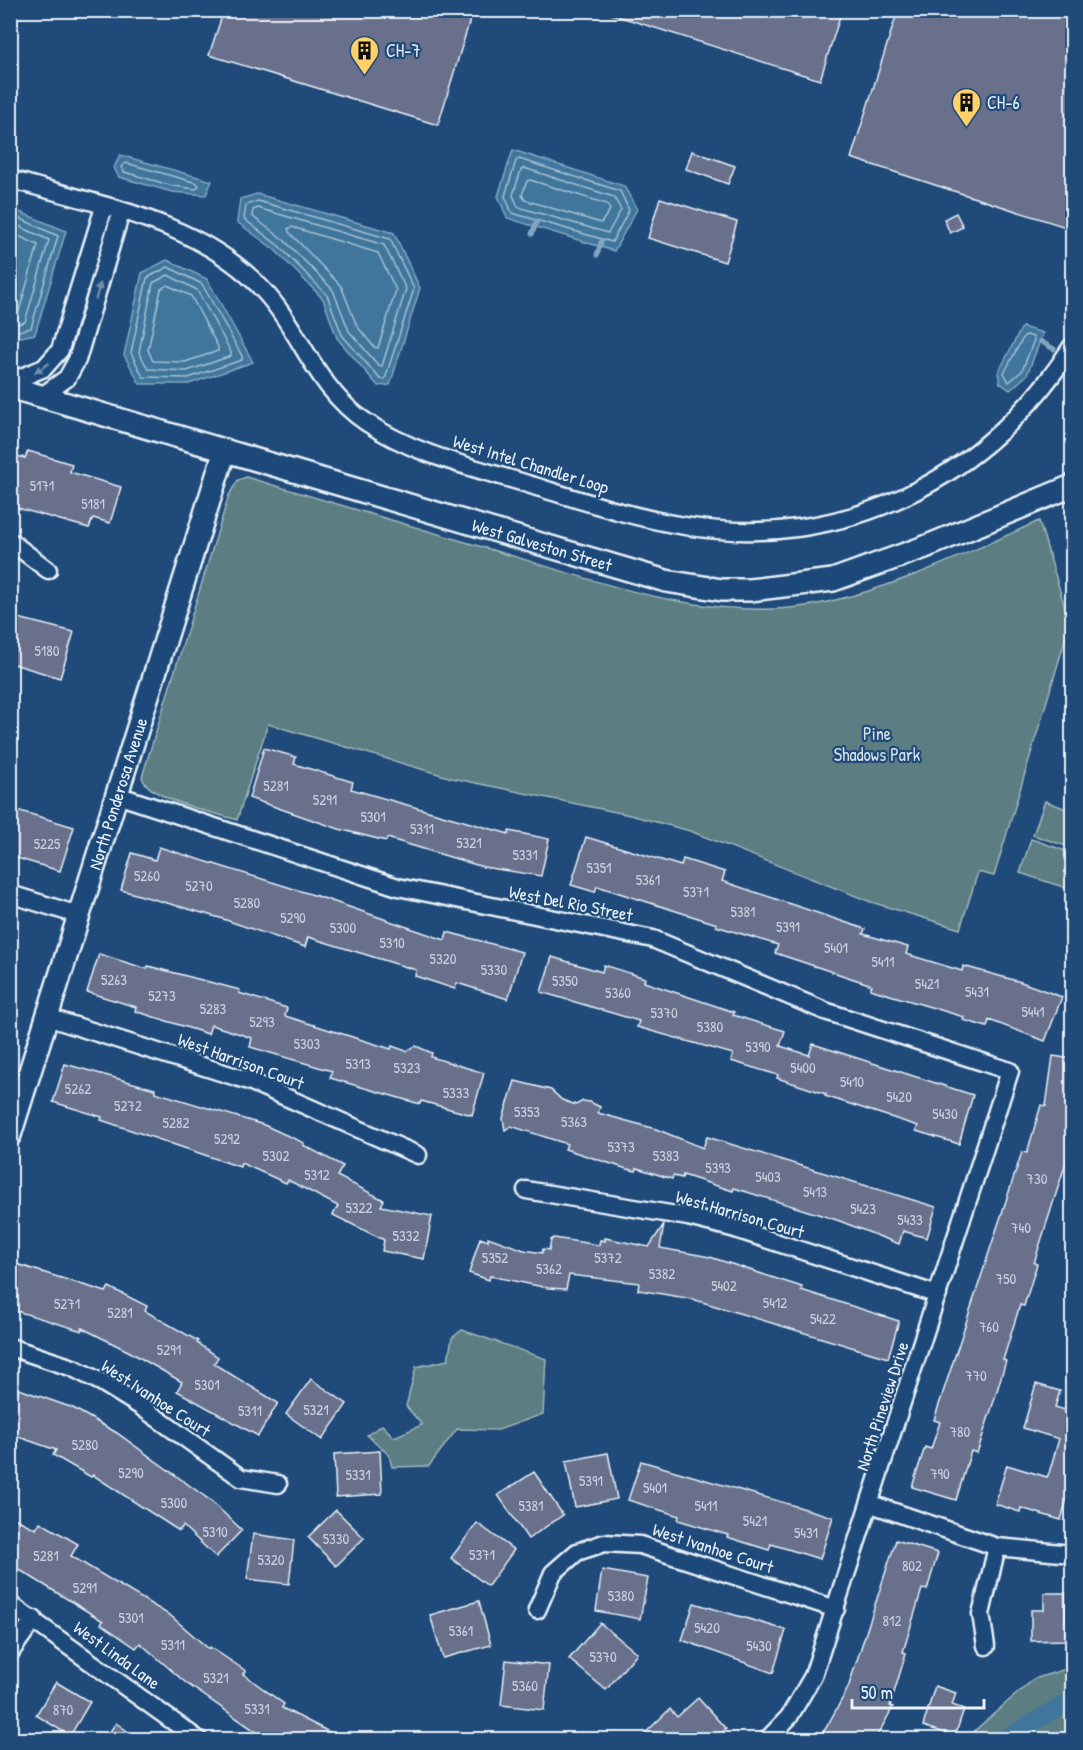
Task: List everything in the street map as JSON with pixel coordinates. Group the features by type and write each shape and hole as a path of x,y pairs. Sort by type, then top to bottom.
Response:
{"street":[{"name":"West Intel Chandler Loop","path":"10,179 170,227 226,256 266,292 309,362 341,400 363,420 389,436 415,449 525,483 638,516 684,526 735,531 793,529 867,512 921,490 965,462 1008,427 1050,379 1072,346"},
{"path":"10,382 44,368 60,350 104,207"},
{"path":"42,396 62,383 78,360 120,212"},
{"name":"West Galveston Street","path":"10,387 666,581 723,590 750,590 833,580 925,547 1072,486"},
{"name":"North Ponderosa Avenue","path":"10,1135 225,450"},
{"path":"10,541 48,570"},
{"name":"West Del Rio Street","path":"117,795 398,887 653,939 825,1011 1010,1071"},
{"path":"10,894 78,915"},
{"name":"West Harrison Court","path":"46,1017 249,1081 418,1155"},
{"name":"North Pineview Drive","path":"767,1740 789,1717 813,1676 872,1504 1010,1071"},
{"name":"West Harrison Court","path":"526,1190 688,1217 721,1225 938,1295"},
{"name":"West Ivanhoe Court","path":"10,1347 58,1362 100,1382 140,1406 240,1478 278,1484"},
{"path":"872,1504 997,1547 1072,1554"},
{"name":"West Ivanhoe Court","path":"537,1610 553,1573 577,1552 604,1543 640,1545 836,1609"},
{"path":"987,1646 981,1614 997,1547"},
{"name":"West Linda Lane","path":"10,1604 200,1740"},
{"path":"10,1653 34,1619"}],"green space":[{"name":"Pine Shadows Park","path":"246,477 618,587 700,605 741,609 782,609 823,603 879,588 933,568 1039,521 1070,624 994,876 978,872 960,929 871,902 690,831 630,815 452,778 268,724 237,820 184,804 156,792 147,785 142,777 229,495 238,480"},
{"path":"1045,801 1072,811 1072,848 1033,835"},
{"path":"1031,839 1072,853 1072,890 1020,873"},
{"path":"462,1330 546,1359 543,1414 498,1430 457,1429 429,1466 392,1467 389,1455 367,1435 382,1425 394,1437 422,1425 406,1406 416,1367 448,1360 452,1338"},
{"path":"1072,1667 1072,1739 965,1739 1034,1679"}],"water":[{"path":"513,150 624,186 637,209 614,251 507,218 498,196"},
{"path":"120,155 212,181 206,195 172,192 119,177 114,168"},
{"path":"257,194 394,233 420,288 390,385 378,386 337,338 323,299 275,250 237,222 240,199"},
{"path":"10,208 66,231 35,334 11,339"},
{"path":"167,260 207,279 253,362 189,384 140,384 124,355 142,273"},
{"path":"1022,327 1043,333 1027,375 1010,390 1000,383 998,373"}],"building":[{"name":"CH-7","path":"224,10 473,10 438,125 209,55"},
{"path":"612,10 842,10 820,80 611,14"},
{"name":"CH-6","path":"898,10 1072,10 1072,229 851,158"},
{"path":"692,151 735,166 728,184 686,169"},
{"path":"660,198 737,222 725,262 648,238"},
{"path":"956,213 963,227 950,233 944,219"},
{"path":"28,451 72,464 70,472 121,487 110,523 93,518 89,528 10,506 10,454 25,458"},
{"path":"10,616 74,632 60,678 10,663"},
{"path":"264,748 296,757 294,764 353,782 351,789 509,834 509,831 549,839 541,876 483,867 387,838 386,841 339,829 249,798"},
{"path":"10,808 74,827 60,871 10,856"},
{"path":"586,837 681,866 683,859 725,872 722,881 865,929 863,934 908,947 906,954 962,971 963,966 1021,982 1062,997 1045,1041 989,1020 987,1027 963,1020 964,1017 870,989 872,985 775,953 778,945 716,926 717,924 597,886 595,892 571,885"},
{"path":"159,847 320,897 445,940 447,932 522,952 508,999 457,983 455,989 415,976 416,970 308,937 305,947 220,918 121,890 132,853 155,860"},
{"path":"99,954 147,969 148,966 240,990 239,993 287,1008 285,1016 391,1049 392,1046 406,1051 416,1046 432,1053 431,1057 484,1073 472,1115 421,1101 420,1104 330,1078 332,1071 250,1047 252,1038 211,1025 208,1034 135,1011 136,1007 87,992"},
{"path":"552,957 602,972 604,965 645,978 644,982 734,1012 733,1015 785,1031 780,1046 809,1055 813,1044 973,1095 959,1144 916,1131 918,1126 825,1096 826,1094 777,1078 778,1075 731,1061 733,1054 637,1027 639,1021 541,992"},
{"path":"1053,1056 1072,1059 1072,1158 1068,1156 1034,1263 1037,1264 1024,1306 1020,1305 1003,1360 1006,1361 977,1453 971,1451 956,1500 912,1487 925,1447 931,1449 940,1422 934,1420 1022,1152 1027,1153 1041,1105 1046,1106"},
{"path":"65,1064 155,1089 155,1092 264,1125 304,1143 303,1145 343,1166 337,1176 384,1200 381,1206 432,1216 424,1259 382,1251 384,1240 333,1215 338,1206 288,1180 286,1183 241,1163 240,1167 101,1120 102,1117 53,1102"},
{"path":"515,1081 551,1090 562,1100 576,1105 583,1101 590,1102 600,1107 598,1113 656,1129 703,1148 707,1137 936,1207 927,1238 903,1231 899,1244 837,1220 734,1188 733,1191 683,1175 682,1178 673,1176 672,1179 637,1168 636,1171 627,1169 565,1149 567,1144 511,1126 505,1130 503,1118"},
{"path":"664,1224 660,1248 710,1257 802,1287 801,1290 899,1321 888,1358 692,1299 638,1290 639,1283 569,1275 566,1289 548,1288 490,1276 489,1280 469,1273 480,1238 488,1241 488,1237 524,1250 542,1253 543,1249 549,1250 551,1240 554,1238 599,1245 600,1240 605,1241 605,1238 649,1247"},
{"path":"10,1262 106,1292 109,1287 147,1306 145,1311 198,1341 197,1343 218,1357 214,1364 278,1403 258,1436 177,1391 182,1382 130,1352 82,1328 82,1331 10,1309"},
{"path":"311,1379 347,1404 322,1440 286,1414"},
{"path":"1036,1384 1060,1391 1055,1407 1068,1411 1069,1407 1072,1407 1072,1481 1061,1520 1021,1508 1020,1512 995,1504 1007,1465 1047,1477 1049,1473 1059,1439 1023,1428"},
{"path":"19,1389 73,1408 117,1433 211,1501 242,1530 216,1557 183,1526 179,1531 93,1475 91,1477 53,1455 56,1450 10,1434 10,1414"},
{"path":"380,1451 382,1494 336,1497 334,1454"},
{"path":"608,1453 617,1499 575,1507 566,1461"},
{"path":"641,1461 833,1517 820,1559 771,1544 769,1550 678,1520 679,1516 628,1500"},
{"path":"534,1472 563,1515 528,1539 498,1495"},
{"path":"336,1510 364,1538 336,1566 308,1537"},
{"path":"10,1516 36,1529 40,1522 78,1544 71,1556 171,1616 209,1649 210,1647 246,1671 243,1674 284,1704 282,1708 345,1740 268,1740 186,1683 140,1643 136,1648 101,1624 103,1621 10,1564"},
{"path":"477,1523 514,1550 488,1586 451,1558"},
{"path":"253,1534 294,1540 289,1584 247,1579"},
{"path":"896,1540 938,1553 927,1590 922,1589 903,1652 906,1653 890,1706 893,1707 875,1740 816,1740 826,1728 848,1688"},
{"path":"602,1570 648,1578 640,1619 596,1611"},
{"path":"1044,1593 1065,1593 1065,1640 1031,1641 1031,1610 1044,1610"},
{"path":"479,1601 491,1645 443,1658 430,1615"},
{"path":"694,1603 786,1630 773,1673 682,1640"},
{"path":"600,1623 637,1653 606,1690 569,1659"},
{"path":"506,1660 549,1665 544,1710 501,1705"},
{"path":"56,1682 90,1702 70,1736 36,1715"},
{"path":"935,1686 956,1693 952,1705 964,1709 955,1736 923,1726"},
{"path":"698,1698 726,1729 714,1740 638,1740 670,1709 677,1717"},
{"path":"116,1723 140,1740 104,1740"}],"waterway":[{"path":"532,234 537,221"},
{"path":"597,255 601,242"},
{"path":"1040,341 1054,349"},
{"path":"1002,1740 1072,1700"}],"place":[{"name":"CH-7","path":"365,76"},
{"name":"CH-6","path":"966,128"}]}
